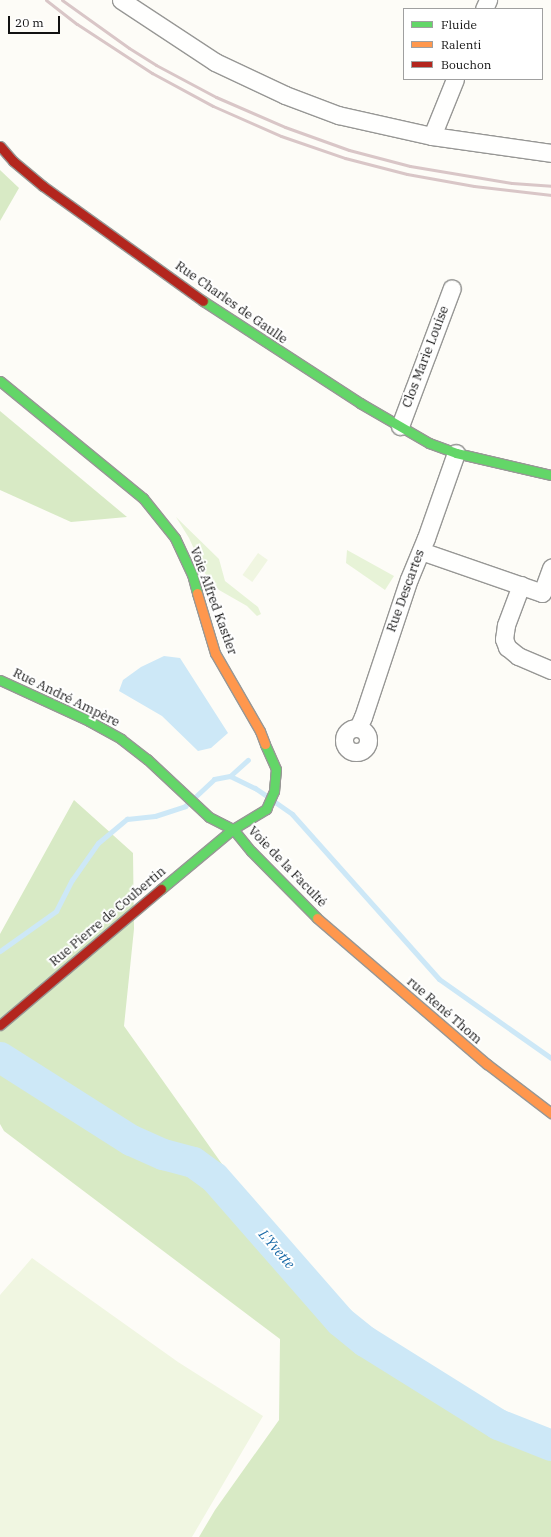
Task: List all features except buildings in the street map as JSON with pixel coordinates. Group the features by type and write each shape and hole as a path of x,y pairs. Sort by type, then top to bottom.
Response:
{"street":[{"path":"121,0 215,62 285,95 338,115 432,136 551,153"},
{"path":"432,136 455,80"},
{"name":"Rue Charles de Gaulle","path":"0,146 13,161 43,186 219,313 360,403 429,442 460,455 551,475"},
{"name":"Clos Marie Louise","path":"400,426 452,288"},
{"name":"Voie Alfred Kastler","path":"0,381 143,498 175,538 192,574 206,627 215,653 260,731 276,769 274,791 266,809 233,828"},
{"name":"Rue Descartes","path":"358,728 363,717 408,579 460,455"},
{"path":"421,551 542,592 551,568"},
{"path":"521,584 506,625 504,639 507,647 518,656 551,670"},
{"name":"Rue André Ampère","path":"0,680 71,712 121,739 147,759 209,817 233,828"},
{"name":"Voie de la Faculté","path":"233,828 251,852 324,924"},
{"name":"Rue Pierre de Coubertin","path":"0,1025 233,828"},
{"name":"rue René Thom","path":"324,924 451,1035 551,1113"}],"green space":[{"path":"0,170 19,188 0,221"},
{"path":"0,411 127,517 71,522 0,490"},
{"path":"176,517 219,559 225,581 258,607 261,614 257,616 247,606 219,590 206,575 189,538"},
{"path":"347,550 394,576 385,590 346,563"},
{"path":"258,553 268,560 252,582 243,575"},
{"path":"74,800 133,853 134,929 124,1026 222,1164 367,1351 486,1427 551,1451 551,1537 199,1537 215,1510 279,1420 280,1339 4,1131 0,1124 0,934"},
{"path":"32,1258 178,1362 263,1416 192,1537 0,1537 0,1295"}],"water":[{"path":"164,656 180,658 228,733 211,748 198,751 162,716 119,691 123,680 141,667"}],"waterway":[{"path":"230,776 248,760"},
{"path":"195,797 214,779 230,776 255,788 267,796"},
{"path":"275,802 292,814 439,979 551,1058"},
{"path":"0,951 56,911 72,880 98,843 127,819 155,816 185,806 188,803"},
{"name":"L'Yvette","path":"0,1057 131,1140 163,1154 193,1162 214,1177 340,1321 365,1341 498,1424 551,1445"}],"railway":[{"path":"46,0 77,24 152,73 213,106 281,136 345,158 407,174 474,186 551,195"},
{"path":"62,0 129,48 156,65 216,97 285,127 349,150 410,166 512,183 551,186"}],"traffic: fast":[{"path":"203,301 360,403 429,443 456,453 551,475"},
{"path":"0,381 143,498 175,538 192,574 197,593"},
{"path":"0,680 89,721 121,739 147,759 209,817 233,829 251,851 317,918"},
{"path":"161,889 233,829 266,809 274,791 276,769 265,744"}],"traffic: slow":[{"path":"197,593 215,653 260,731 265,744"},
{"path":"317,918 487,1064 551,1113"}],"traffic: jam":[{"path":"0,146 13,161 43,186 203,301"},
{"path":"0,1025 161,889"}]}
